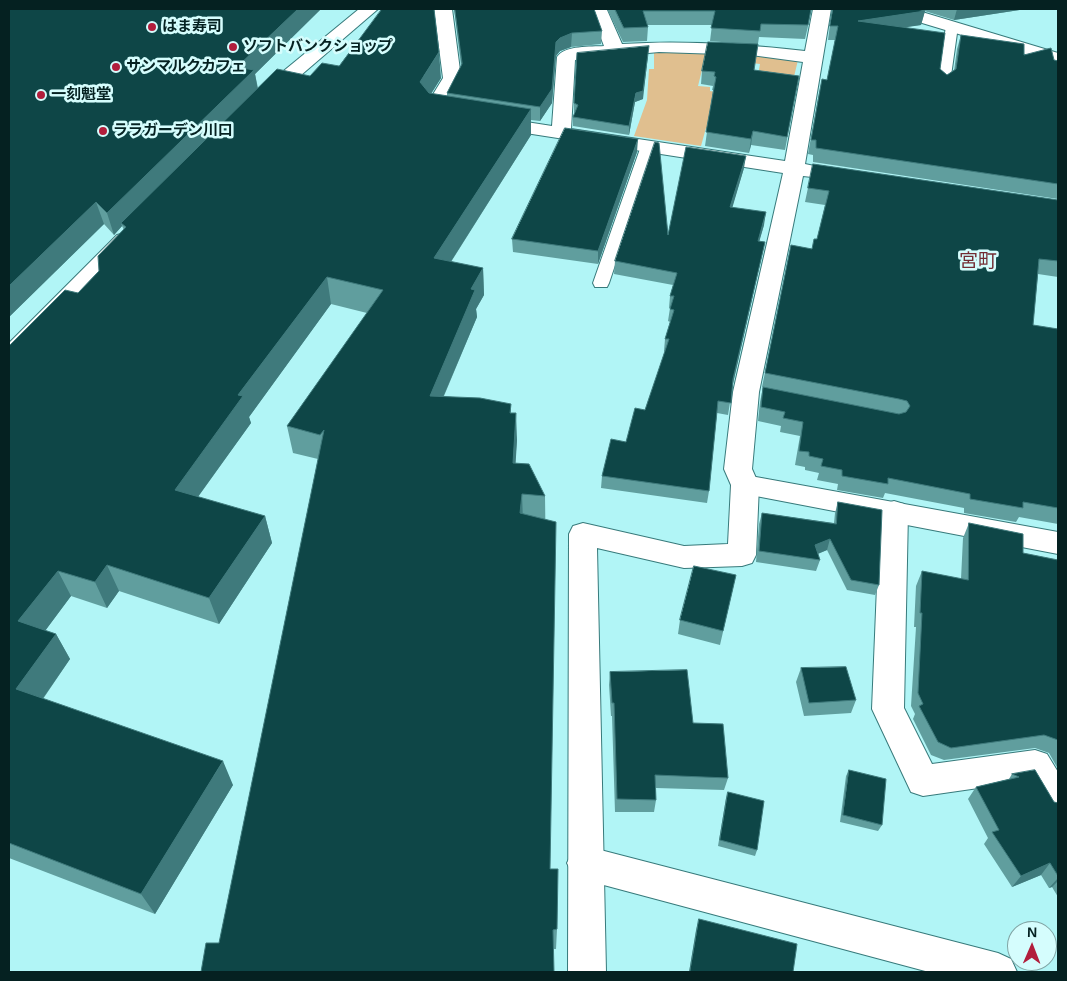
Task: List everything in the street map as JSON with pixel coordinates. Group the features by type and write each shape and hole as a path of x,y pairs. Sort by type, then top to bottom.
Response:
{"street":[{"path":"251,111 369,9"},
{"path":"443,9 452,78 434,109 439,114 833,174"},
{"path":"561,9 591,10 600,14 615,51"},
{"path":"587,972 583,534 684,557 742,555 745,484 738,469 755,394 822,9"},
{"path":"895,9 1058,61"},
{"path":"560,133 566,57 579,54 659,47 751,50 814,58"},
{"path":"9,357 140,224"},
{"path":"745,484 1058,543"},
{"path":"894,512 888,710 923,781 1035,765 1058,802"},
{"path":"585,864 998,972"}],"lane":[{"path":"944,83 952,26"},
{"path":"601,283 648,146"}],"shaded area":[{"path":"654,50 739,52 798,60 792,85 757,81 760,64 705,58 698,86 710,87 710,91 721,93 716,128 706,128 701,146 634,136 647,100 649,69 654,69"}],"building":[{"name":"ララガーデン川口","path":"9,9 298,9 237,67 254,70 107,213 96,202 9,286"},
{"path":"382,9 434,9 439,52 420,82 429,93 531,109 434,258 483,268 471,289 475,290 430,396 480,398 511,404 510,413 516,413 513,463 529,464 545,496 522,494 520,513 556,522 550,869 558,869 557,929 553,930 554,972 201,972 206,943 219,943 324,430 320,435 287,426 383,290 327,277 238,395 243,396 175,490 265,516 209,598 107,565 95,582 58,571 18,621 56,634 16,689 223,761 141,894 9,843 9,346 65,290 78,293 99,271 98,256 126,227 121,223 277,69 310,76 322,63 339,66"},
{"path":"455,9 594,9 602,31 572,33 560,38 556,42 552,89 540,107 447,93 462,64"},
{"path":"615,9 811,9 808,25 761,24 760,31 711,28 715,11 643,11 648,27 624,28"},
{"path":"833,9 917,9 925,11 858,21 945,33 940,69 947,75 956,69 961,35 1024,44 1024,55 1051,48 1054,60 1058,61 1058,184 816,148 816,140 811,140 822,79 827,80 838,26 830,26"},
{"path":"708,42 758,44 754,70 799,76 787,137 753,131 751,139 706,132 716,77 714,76 715,72 702,71"},
{"path":"649,46 643,91 636,93 629,126 573,117 578,105 574,103 577,53"},
{"path":"565,128 638,139 598,251 512,239"},
{"path":"655,142 659,143 668,235 686,147 746,156 730,207 766,212 758,241 765,242 733,379 731,403 718,401 709,491 602,476 611,439 626,442 635,408 645,410 669,339 665,339 674,310 670,309 674,296 670,296 677,273 615,261"},
{"path":"813,164 1058,200 1058,261 1039,259 1033,325 1058,329 1058,508 1023,502 1023,508 970,499 970,494 888,478 888,484 842,476 842,470 821,466 823,459 809,456 809,452 799,451 803,422 783,418 785,412 761,407 763,387 899,414 906,412 910,406 907,401 899,399 765,373 791,245 812,249 814,239 817,239 829,191 808,188"},
{"path":"838,502 882,510 879,585 851,580 830,539 815,545 820,560 759,551 762,513 836,524"},
{"path":"969,523 1023,534 1023,553 1058,560 1058,740 1044,735 951,748 938,742 919,706 923,704 918,693 922,571 968,580"},
{"path":"694,566 736,575 723,631 680,620"},
{"path":"846,667 856,700 809,703 801,668"},
{"path":"687,670 693,723 723,724 728,778 655,775 656,800 617,799 614,703 612,703 610,672"},
{"path":"849,770 886,779 882,825 843,815"},
{"path":"1035,770 1054,802 1058,803 1058,876 1050,863 1021,876 992,832 999,830 976,787 1019,777 1012,774"},
{"path":"728,792 764,801 757,850 720,840"},
{"path":"699,919 797,944 793,972 690,972"}],"place":[{"name":"はま寿司","path":"152,27"},
{"name":"ソフトバンクショップ","path":"233,47"},
{"name":"サンマルクカフェ","path":"116,67"},
{"name":"一刻魁堂","path":"41,95"},
{"name":"ララガーデン川口","path":"103,131"}],"district":[{"name":"宮町","path":"978,262"}]}
